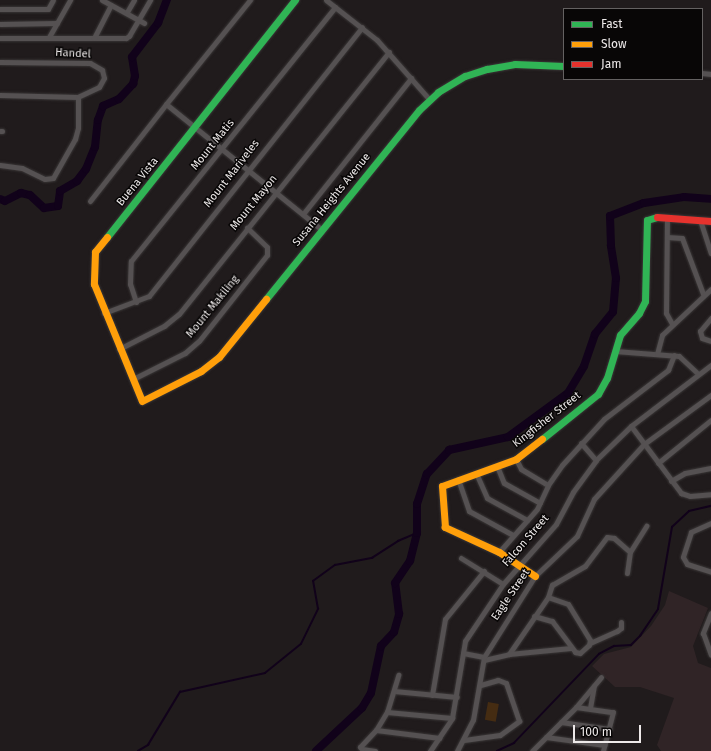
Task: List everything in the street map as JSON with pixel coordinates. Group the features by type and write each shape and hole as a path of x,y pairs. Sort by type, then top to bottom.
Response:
{"street":[{"path":"0,9 48,9 53,0"},
{"path":"49,37 70,0"},
{"path":"102,0 127,12 144,23"},
{"path":"127,12 134,0"},
{"path":"0,38 128,37 150,0"},
{"path":"90,201 250,0"},
{"name":"Buena Vista","path":"142,401 104,313 94,284 95,252 195,128 295,0"},
{"path":"326,0 362,27 389,52 429,99"},
{"path":"94,38 112,5"},
{"name":"Mount Matis","path":"136,302 129,273 131,261 222,150 335,7"},
{"path":"0,24 57,24"},
{"name":"Mount Mariveles","path":"104,313 136,302 152,292 362,27"},
{"name":"Mount Mayon","path":"120,349 164,326 175,318 389,52"},
{"name":"Handel","path":"0,62 95,64 103,73 102,82 85,95 78,97"},
{"name":"Susana Heights Avenue","path":"142,401 211,365 429,99 465,76 488,69 515,64 563,66"},
{"path":"303,214 411,78"},
{"path":"0,96 78,97 78,128 75,139 53,178 45,179 17,166 0,165"},
{"path":"166,104 322,230"},
{"path":"672,324 666,313 667,218 711,221"},
{"name":"Kingfisher Street","path":"535,576 499,552 445,527 441,489 444,484 516,459 598,394 607,378 620,335 639,313 645,301 646,220 667,218"},
{"path":"700,220 711,252"},
{"name":"Mount Makiling","path":"134,380 185,353 198,342 267,255 267,247 246,228"},
{"path":"667,237 682,238 703,294"},
{"path":"657,354 660,339 672,324 711,288"},
{"path":"711,318 700,329 702,338 711,342"},
{"path":"615,351 657,354 683,358 698,374"},
{"path":"499,552 540,503 548,485 581,444 604,419 668,370 674,356"},
{"name":"Falcon Street","path":"430,751 452,718 457,697 463,653 468,635 503,584 518,564 556,524 573,492 596,460 631,426 711,365"},
{"name":"Eagle Street","path":"457,751 473,720 484,659 535,576 577,536 594,499 644,444 711,395"},
{"path":"658,463 711,420"},
{"path":"631,426 671,481 684,496 711,494"},
{"path":"581,444 596,460"},
{"path":"516,459 521,470 548,485"},
{"path":"497,466 504,483 540,503"},
{"path":"671,481 685,474 711,468"},
{"path":"476,473 487,498 527,520"},
{"path":"458,479 469,511 513,535"},
{"path":"711,523 691,532 683,557 688,564 711,572"},
{"path":"627,573 630,552 646,526"},
{"path":"509,654 548,597 552,586 585,566 607,537 614,538 630,552"},
{"path":"461,558 503,584"},
{"path":"432,695 445,619 484,571"},
{"path":"548,597 566,602 590,643"},
{"path":"711,613 703,632 709,643 711,655"},
{"path":"534,616 552,621 571,648 580,653 590,643 617,631 622,625 621,622"},
{"path":"463,653 484,659 509,654 571,648"},
{"path":"375,751 362,749 360,747 376,730 387,712 398,675"},
{"path":"532,751 576,707 601,677"},
{"path":"464,740 500,735 519,721 506,683 498,680 480,685"},
{"path":"590,708 594,686"},
{"path":"394,690 457,697"},
{"path":"576,707 613,712 603,751"},
{"path":"387,712 452,718"},
{"path":"561,722 609,729"},
{"path":"376,730 439,738"},
{"path":"546,737 604,745"}],"shaded area":[{"path":"669,591 708,608 693,646 698,663 711,668 711,751 661,751 657,745 674,698 640,687 615,687 592,666 604,654 631,647 651,626 665,605"},
{"path":"488,702 499,704 496,722 485,720"}],"waterway":[{"path":"0,199 5,201 21,193 30,195 44,208 58,206 60,191 77,181 86,169 95,147 98,120 103,106 119,99 133,84 135,76 132,57 158,23 167,0"},
{"path":"316,751 362,708 371,693 381,646 394,632 399,614 395,583 410,561 417,533 417,504 427,474 449,450 508,437 568,393 584,366 595,334 613,312 616,278 611,245 610,216 644,203 684,197 711,199"},
{"path":"497,751 514,743 599,654 614,646 631,645 640,636 658,609 672,527 689,511 711,506"},
{"path":"138,751 148,745 180,692 265,673 301,644 318,609 313,581 335,565 372,558 398,541 417,533"}],"traffic: fast":[{"path":"107,237 295,0"},
{"path":"266,299 419,110 438,92 465,76 487,69 515,64 563,66"},
{"path":"542,439 598,394 607,378 620,335 639,313 645,301 647,220 657,217"}],"traffic: slow":[{"path":"107,237 95,252 94,284 142,401 201,371 219,357 266,299"},
{"path":"535,576 499,552 445,527 442,486 516,459 542,439"}],"traffic: jam":[{"path":"657,217 711,221"}]}
